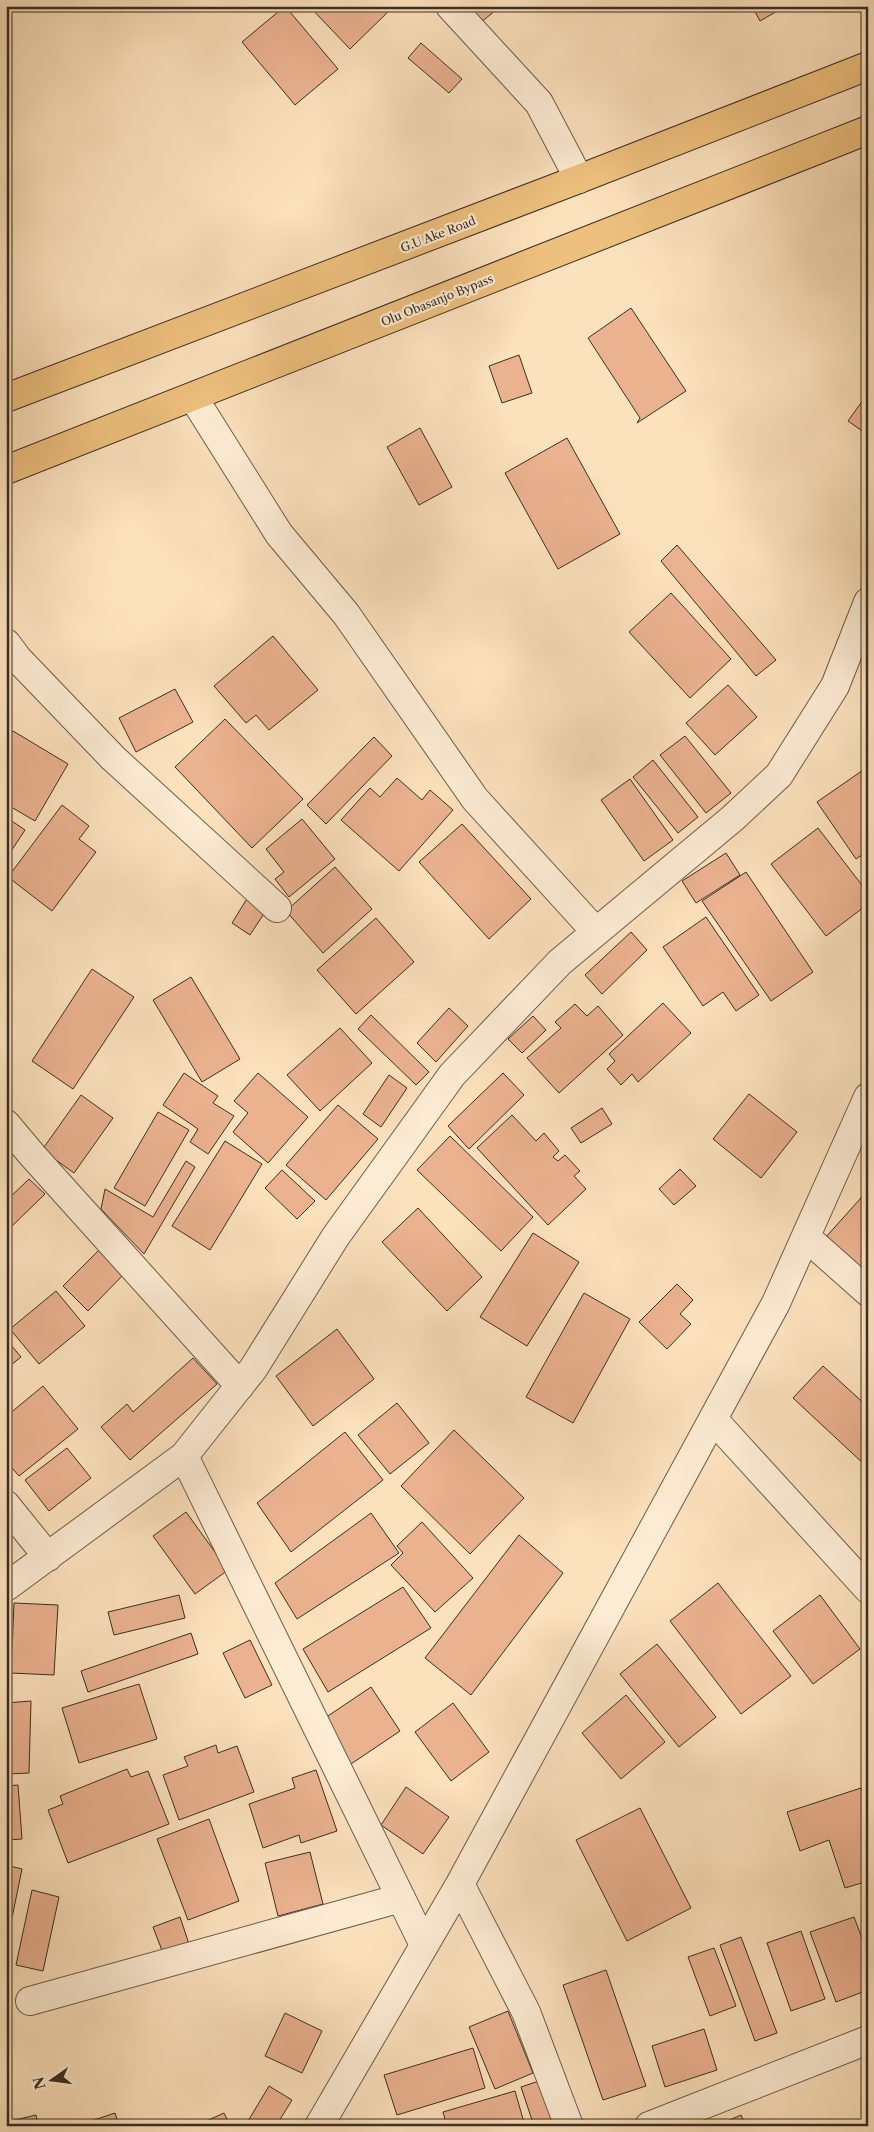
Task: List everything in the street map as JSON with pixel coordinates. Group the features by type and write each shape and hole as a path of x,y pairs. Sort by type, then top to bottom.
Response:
{"main road":[{"name":"G.U Ake Road","path":"6,398 579,179 868,66"},
{"name":"Olu Obasanjo Bypass","path":"6,470 868,130"}],"street":[{"path":"450,6 539,103 579,179"},
{"path":"193,396 279,534 346,614 475,799 596,932"},
{"path":"6,1587 184,1456 253,1369 336,1236 452,1075 560,962 664,873 733,818 779,775 835,686 868,602"},
{"path":"6,644 30,672 114,758 277,908"},
{"path":"319,2126 460,1884 776,1303 868,1097"},
{"path":"6,1124 240,1386"},
{"path":"806,1237 868,1292"},
{"path":"713,1419 868,1589"},
{"path":"184,1456 424,1945"},
{"path":"6,1505 48,1557"},
{"path":"460,1884 526,2012 569,2126"},
{"path":"30,2001 401,1898"},
{"path":"649,2126 868,2040"}],"building":[{"path":"285,6 338,69 295,105 242,42"},
{"path":"309,6 394,6 350,49"},
{"path":"469,6 501,6 480,23"},
{"path":"752,6 786,6 760,21"},
{"path":"421,43 462,79 449,93 408,58"},
{"path":"631,308 686,391 637,423 640,418 588,338"},
{"path":"519,355 532,393 502,403 489,366"},
{"path":"868,393 868,435 848,421"},
{"path":"420,428 452,487 419,505 387,447"},
{"path":"567,438 620,534 558,569 505,473"},
{"path":"677,545 776,660 756,676 661,561"},
{"path":"671,593 731,659 690,698 629,632"},
{"path":"273,636 318,690 269,730 256,715 246,723 214,686"},
{"path":"728,685 757,717 715,755 686,723"},
{"path":"175,689 193,722 136,752 119,718"},
{"path":"225,719 303,799 252,848 175,767"},
{"path":"13,731 68,764 35,821 6,804 6,743"},
{"path":"685,736 731,793 706,813 660,755"},
{"path":"374,737 392,756 326,824 307,805"},
{"path":"653,760 698,817 678,833 633,777"},
{"path":"866,768 868,851 856,859 817,802"},
{"path":"397,778 422,800 430,790 453,810 399,871 341,820 370,788 380,797"},
{"path":"630,779 673,840 644,861 601,800"},
{"path":"62,805 89,826 79,839 96,852 52,911 8,877"},
{"path":"6,817 25,830 6,859"},
{"path":"302,819 335,859 289,897 275,879 284,872 266,849"},
{"path":"462,824 531,899 489,939 419,862"},
{"path":"818,828 868,893 868,904 826,936 771,864"},
{"path":"726,853 740,875 696,903 682,881"},
{"path":"335,867 372,909 323,953 286,911"},
{"path":"746,872 813,972 771,1001 702,901"},
{"path":"248,897 267,909 250,935 232,923"},
{"path":"706,917 759,995 736,1011 723,992 703,1006 663,947"},
{"path":"376,918 414,962 356,1014 317,970"},
{"path":"631,932 647,950 602,994 585,975"},
{"path":"92,969 134,997 73,1089 32,1061"},
{"path":"191,977 240,1059 202,1082 153,1000"},
{"path":"663,1003 691,1033 638,1082 632,1074 621,1085 607,1069 615,1061 609,1054"},
{"path":"575,1004 587,1016 598,1006 623,1035 559,1093 527,1058 561,1028 555,1022"},
{"path":"449,1008 468,1026 436,1062 417,1043"},
{"path":"371,1015 429,1072 416,1085 358,1029"},
{"path":"533,1016 546,1030 522,1053 508,1039"},
{"path":"340,1028 372,1063 320,1111 287,1075"},
{"path":"184,1073 218,1096 213,1103 234,1116 208,1154 190,1142 198,1129 163,1105"},
{"path":"258,1073 308,1117 268,1163 233,1132 248,1113 234,1101"},
{"path":"503,1073 524,1095 469,1149 448,1126"},
{"path":"389,1075 407,1088 381,1127 363,1114"},
{"path":"749,1094 797,1132 761,1178 713,1139"},
{"path":"81,1095 113,1118 74,1173 42,1150"},
{"path":"338,1105 378,1139 326,1200 286,1165"},
{"path":"602,1108 612,1124 581,1143 571,1128"},
{"path":"158,1112 189,1130 145,1206 114,1188"},
{"path":"512,1115 536,1141 544,1133 559,1151 553,1157 558,1161 565,1155 580,1171 574,1176 586,1189 548,1225 477,1148"},
{"path":"450,1136 533,1217 501,1251 417,1170"},
{"path":"225,1141 262,1164 210,1250 172,1226"},
{"path":"186,1161 195,1167 144,1254 101,1209 105,1189 153,1217"},
{"path":"680,1169 696,1186 674,1205 659,1189"},
{"path":"282,1170 315,1201 297,1219 265,1188"},
{"path":"29,1179 45,1194 11,1227 6,1222 6,1201"},
{"path":"868,1190 868,1275 826,1237"},
{"path":"418,1208 482,1277 447,1311 382,1242"},
{"path":"533,1233 579,1262 527,1346 480,1317"},
{"path":"100,1249 124,1274 88,1311 63,1286"},
{"path":"677,1284 693,1300 680,1314 691,1324 667,1349 639,1322"},
{"path":"56,1291 85,1326 39,1364 10,1329"},
{"path":"584,1293 630,1319 573,1423 526,1397"},
{"path":"337,1329 374,1379 313,1426 276,1376"},
{"path":"6,1339 21,1357 6,1369"},
{"path":"193,1358 217,1384 130,1460 101,1427 127,1404 133,1412"},
{"path":"823,1366 868,1407 866,1466 793,1398"},
{"path":"43,1386 78,1429 19,1476 6,1461 6,1424 11,1420 8,1415"},
{"path":"397,1403 429,1443 390,1474 358,1435"},
{"path":"454,1430 524,1498 470,1554 401,1486"},
{"path":"345,1432 383,1480 291,1552 257,1503"},
{"path":"67,1448 91,1478 49,1511 25,1480"},
{"path":"186,1512 228,1570 195,1594 153,1536"},
{"path":"371,1513 399,1553 297,1619 275,1583"},
{"path":"422,1522 473,1578 435,1612 391,1565 403,1553 397,1546"},
{"path":"519,1535 563,1573 471,1695 425,1658"},
{"path":"718,1583 791,1676 741,1714 670,1621"},
{"path":"403,1587 431,1628 328,1692 303,1649"},
{"path":"179,1595 185,1618 114,1635 108,1612"},
{"path":"820,1595 860,1649 813,1684 773,1631"},
{"path":"14,1603 58,1605 54,1675 11,1673"},
{"path":"191,1633 198,1654 88,1692 81,1671"},
{"path":"250,1640 272,1685 245,1698 223,1653"},
{"path":"657,1644 716,1717 679,1747 620,1674"},
{"path":"139,1684 157,1739 79,1763 62,1708"},
{"path":"371,1687 400,1731 351,1764 322,1720"},
{"path":"626,1695 665,1742 621,1779 582,1733"},
{"path":"31,1701 29,1773 6,1774 6,1703"},
{"path":"453,1703 489,1752 451,1781 415,1732"},
{"path":"216,1745 218,1753 237,1746 254,1792 179,1820 163,1775 188,1766 184,1757"},
{"path":"127,1769 131,1777 148,1771 169,1824 68,1863 48,1810 63,1804 60,1796"},
{"path":"316,1770 337,1831 301,1843 299,1835 263,1848 249,1804 295,1788 292,1778"},
{"path":"18,1785 22,1839 6,1840 6,1786"},
{"path":"406,1787 449,1817 423,1854 381,1825"},
{"path":"861,1788 868,1808 868,1881 845,1888 829,1840 800,1851 787,1812"},
{"path":"640,1808 691,1908 627,1941 576,1840"},
{"path":"209,1819 239,1901 188,1920 157,1839"},
{"path":"310,1852 323,1904 278,1916 265,1863"},
{"path":"6,1865 22,1869 6,1947"},
{"path":"32,1890 59,1897 43,1971 16,1965"},
{"path":"180,1917 189,1944 163,1953 153,1927"},
{"path":"854,1917 868,1954 868,1990 836,2002 810,1932"},
{"path":"801,1931 825,1999 791,2011 767,1943"},
{"path":"741,1937 777,2033 755,2041 720,1945"},
{"path":"714,1948 736,2006 710,2016 688,1957"},
{"path":"606,1970 646,2086 603,2100 563,1985"},
{"path":"508,2011 533,2073 495,2089 469,2027"},
{"path":"285,2013 322,2031 302,2073 265,2056"},
{"path":"704,2029 717,2070 665,2087 652,2046"},
{"path":"473,2048 485,2088 397,2115 384,2075"},
{"path":"542,2080 557,2126 534,2126 521,2087"},
{"path":"269,2086 292,2100 276,2126 245,2126"},
{"path":"515,2091 525,2126 447,2126 443,2112"},
{"path":"115,2113 119,2126 76,2126"},
{"path":"224,2113 230,2126 195,2126"},
{"path":"36,2115 38,2126 6,2126 6,2122"},
{"path":"741,2115 746,2126 716,2126"}]}
